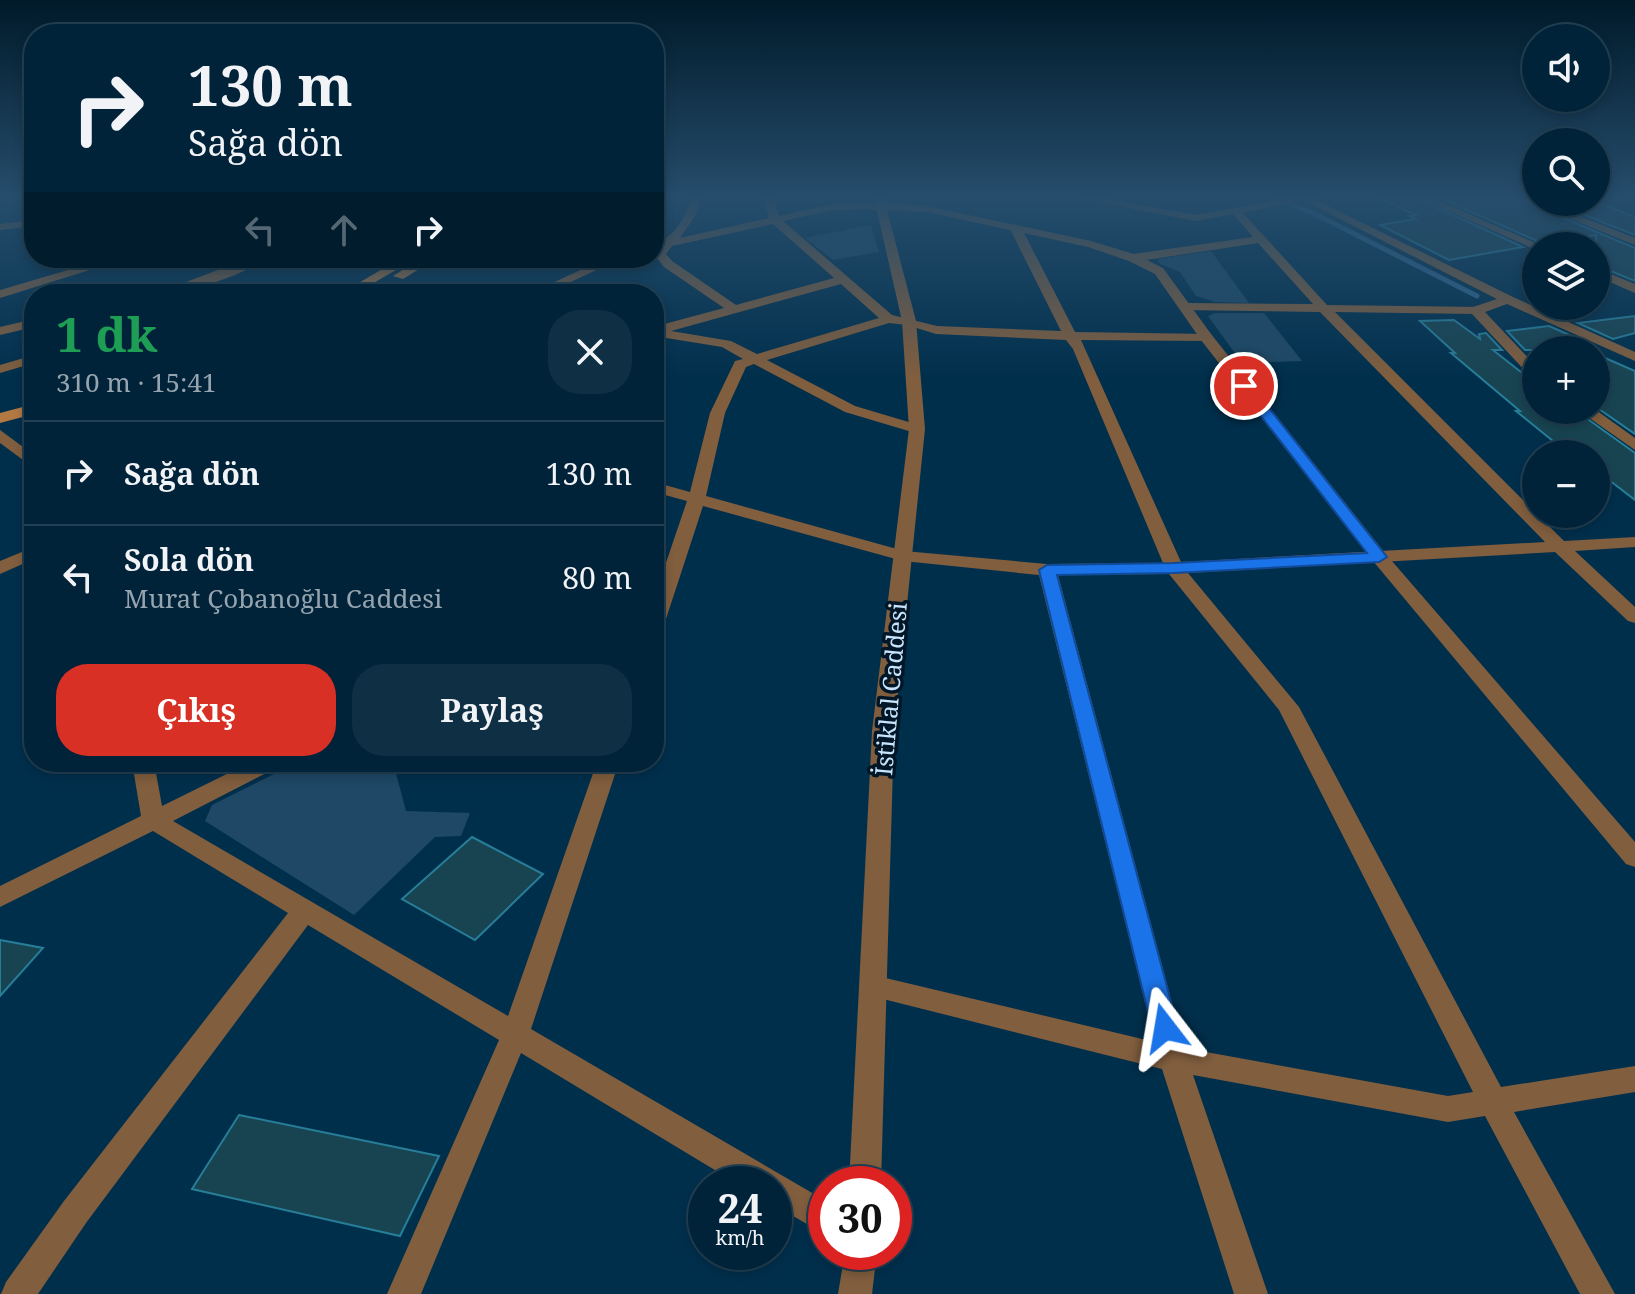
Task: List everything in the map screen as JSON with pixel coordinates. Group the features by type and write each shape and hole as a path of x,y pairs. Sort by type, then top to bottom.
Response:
{"main road":[{"path":"364,284 392,268"},
{"path":"386,284 414,268"},
{"path":"0,418 24,412"},
{"path":"0,432 24,424"}],"street":[{"path":"819,258 898,320 936,330 1073,336 1206,337"},
{"name":"İstiklal Caddesi","path":"866,1166 883,731 917,429 889,258"},
{"path":"1031,258 1067,331 1073,336 1174,568 1288,707 1494,1104 1598,1294"},
{"path":"1134,258 1159,271 1188,307 1206,337 1379,557 1635,858"},
{"path":"1278,258 1560,547 1635,617"},
{"path":"1422,258 1635,357"},
{"path":"664,259 732,308"},
{"path":"24,284 84,268"},
{"path":"194,284 235,268"},
{"path":"558,284 594,268"},
{"path":"1610,278 1635,289"},
{"path":"664,330 732,308 843,280"},
{"path":"2,290 24,284"},
{"path":"1188,307 1478,310 1508,300"},
{"path":"1478,310 1522,363"},
{"path":"664,595 697,498 712,423 724,392 740,364 898,320"},
{"path":"0,331 24,325"},
{"path":"664,334 726,344 850,409 917,429"},
{"path":"0,369 24,362"},
{"path":"1606,424 1635,445"},
{"path":"0,432 24,454"},
{"path":"664,490 903,556 1047,570 1174,568 1635,542"},
{"path":"0,568 24,557"},
{"path":"1047,570 1173,1059 1251,1294"},
{"path":"145,772 153,820 737,1166"},
{"path":"0,897 250,772"},
{"path":"404,1294 515,1035 605,772"},
{"path":"18,1294 75,1212 305,910"},
{"path":"873,986 1173,1059 1448,1109 1635,1079"},
{"path":"855,1294 858,1270"}],"shaded area":[{"path":"1216,258 1249,303 1215,302 1196,296 1180,272 1160,264 1158,259"},
{"path":"1215,313 1264,313 1302,361 1242,363 1208,316"},
{"path":"278,772 396,772 406,811 470,813 461,836 435,837 354,915 205,821 212,805"}],"building":[{"path":"1610,258 1635,258 1635,281 1610,271"},
{"path":"1635,316 1635,333 1613,339 1578,323 1610,320"},
{"path":"1454,320 1480,339 1479,334 1486,333 1502,350 1493,350 1522,373 1522,416 1451,353 1455,353 1420,321"},
{"path":"1549,326 1572,336 1522,336 1522,347 1507,331"},
{"path":"1610,360 1635,371 1635,434 1610,417"},
{"path":"1532,424 1595,424 1635,453 1635,500 1610,481 1610,440 1552,440"},
{"path":"472,837 543,874 475,940 402,899"},
{"path":"0,940 43,948 0,996"},
{"path":"239,1115 439,1156 400,1236 192,1189"}],"waterway":[{"path":"1403,258 1477,296"}],"route":[{"path":"1165,1028 1047,570 1174,568 1379,557 1244,386"}]}
